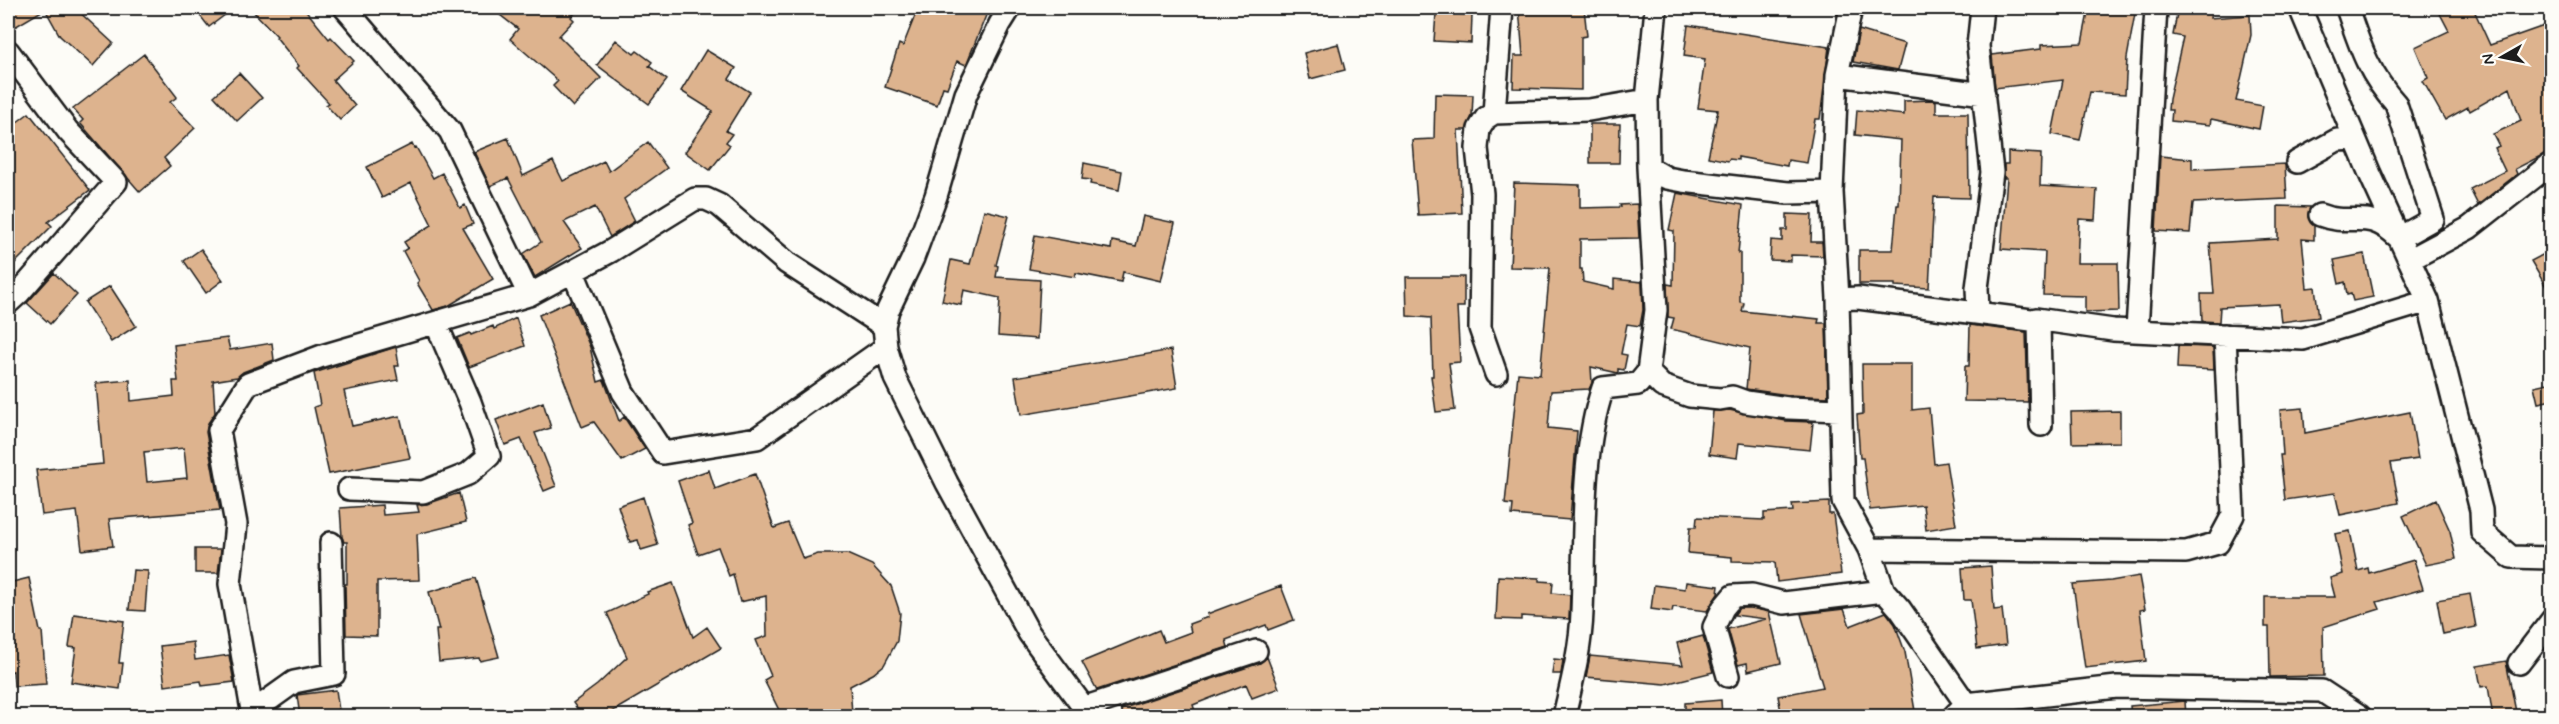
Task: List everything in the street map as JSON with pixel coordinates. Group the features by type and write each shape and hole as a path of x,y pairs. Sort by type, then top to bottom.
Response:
{"street":[{"path":"345,8 450,131 529,296"},
{"path":"1010,8 966,94 936,196 913,258 888,310 884,326 886,347 895,378 979,543 1029,633 1085,714 1256,651"},
{"path":"1494,113 1502,8"},
{"path":"1564,717 1573,683 1582,616 1586,507 1594,413 1603,388 1638,384 1648,372 1656,310 1648,167 1647,100 1656,8"},
{"path":"1851,8 1837,75 1832,192 1838,299 1843,501 1869,549 1884,591 1900,609 1960,710 2117,687 2322,692 2360,717"},
{"path":"1978,311 1977,288 1992,172 1978,46 1982,8"},
{"path":"2137,330 2156,8"},
{"path":"2300,8 2355,140 2428,301 2481,510 2482,532 2511,557 2552,558"},
{"path":"2347,8 2364,59 2396,104 2433,219 2399,238"},
{"path":"8,51 68,131 116,182 8,303"},
{"path":"1837,75 1984,94"},
{"path":"1496,374 1484,346 1480,328 1482,194 1477,148 1479,129 1486,118 1494,113 1589,110 1647,100"},
{"path":"2297,162 2337,140 2355,140"},
{"path":"2409,260 2469,228 2552,162"},
{"path":"1648,167 1667,178 1683,181 1788,193 1832,192"},
{"path":"331,543 334,674 294,682 253,714 230,584 236,524 219,430 248,384 322,356 529,296 695,199 706,199 719,205 787,263 884,326"},
{"path":"2320,215 2336,221 2349,218 2369,218 2390,229 2399,238"},
{"path":"573,272 623,392 663,453 757,438 886,347"},
{"path":"1838,299 1858,298 1887,303 1900,302 2113,330 2303,339 2428,301"},
{"path":"2036,319 2041,327 2041,425"},
{"path":"349,489 423,492 468,474 489,456 470,402 436,323"},
{"path":"1869,549 2186,552 2218,543 2233,515 2225,335"},
{"path":"1648,372 1662,386 1690,396 1719,399 1732,397 1746,402 1788,408 1840,410"},
{"path":"1728,676 1714,627 1723,608 1733,596 1752,595 1784,603 1884,591"},
{"path":"2520,663 2552,620"}],"building":[{"path":"8,8 75,8 113,43 93,66 60,36 45,9 8,31"},
{"path":"194,8 234,8 209,27"},
{"path":"250,8 304,8 329,39 331,37 354,61 333,80 355,106 340,120 326,105 329,103 297,68 299,66 277,36"},
{"path":"491,8 580,8 571,17 574,20 559,36 601,78 573,107 553,86 558,81 510,39 518,29"},
{"path":"918,8 989,8 966,65 957,61 947,88 943,87 937,105 885,87 899,44 903,46"},
{"path":"1519,8 1584,8 1587,36 1581,37 1581,90 1513,88 1514,56 1523,56"},
{"path":"2089,8 2136,8 2127,58 2125,94 2090,92 2080,140 2052,134 2063,80 1995,88 1992,55 2041,49 2041,45 2082,43"},
{"path":"2178,8 2211,12 2210,18 2250,15 2251,35 2236,101 2263,106 2259,129 2211,119 2210,125 2171,121 2172,110 2168,110 2169,99 2183,37 2173,35"},
{"path":"2437,8 2473,8 2490,45 2544,26 2552,47 2552,150 2515,169 2517,174 2478,205 2470,189 2505,171 2494,148 2499,146 2493,134 2521,121 2510,88 2470,111 2468,107 2445,120 2423,81 2428,78 2415,47 2449,31"},
{"path":"1436,13 1472,15 1471,43 1434,41"},
{"path":"1688,25 1829,47 1820,119 1815,119 1807,163 1788,160 1787,166 1738,157 1738,160 1729,159 1728,161 1708,157 1718,110 1698,108 1705,59 1684,56"},
{"path":"1859,30 1905,44 1898,70 1853,62"},
{"path":"616,40 634,54 637,51 652,62 649,66 667,80 649,104 597,65"},
{"path":"1338,44 1345,70 1310,79 1304,53"},
{"path":"706,50 736,68 729,79 750,92 726,131 732,134 726,142 730,145 710,170 685,152 713,111 681,91"},
{"path":"144,54 177,97 170,102 195,128 164,158 170,166 140,192 80,123 83,120 73,109"},
{"path":"239,73 262,98 237,121 214,96"},
{"path":"1435,94 1473,95 1472,116 1466,130 1458,130 1462,213 1418,215 1412,140 1434,139"},
{"path":"1904,101 1936,101 1936,113 1968,113 1969,198 1934,197 1929,288 1895,286 1895,284 1859,284 1859,250 1893,250 1897,205 1899,205 1901,140 1855,135 1857,110 1904,115"},
{"path":"29,113 90,190 48,222 52,226 8,270 8,129"},
{"path":"1590,124 1620,124 1619,163 1590,163"},
{"path":"508,138 523,176 553,161 563,181 604,161 609,171 648,142 667,168 624,199 635,221 610,237 595,207 564,222 582,248 535,277 523,254 541,242 508,178 490,186 474,152"},
{"path":"412,144 414,148 416,147 433,178 442,173 460,208 465,205 473,224 463,228 493,279 448,306 433,310 417,283 419,281 403,251 408,248 404,242 432,225 411,183 382,198 367,167"},
{"path":"2008,152 2041,154 2040,186 2097,189 2095,220 2079,219 2077,263 2118,263 2119,311 2085,312 2085,296 2043,295 2045,252 2001,249 2007,178 2004,178 2004,164 2008,164"},
{"path":"2160,156 2192,159 2192,169 2285,164 2287,199 2193,203 2190,233 2156,231"},
{"path":"1084,163 1122,171 1119,190 1090,184 1091,180 1082,179"},
{"path":"1514,183 1580,185 1580,208 1621,207 1620,205 1637,204 1639,238 1580,239 1580,269 1582,269 1583,282 1614,289 1614,279 1642,282 1643,310 1640,326 1627,324 1621,354 1627,355 1624,370 1618,369 1618,373 1591,367 1592,383 1589,389 1551,391 1548,428 1577,431 1570,520 1512,515 1513,505 1505,504 1518,373 1540,375 1550,268 1510,267"},
{"path":"1677,193 1743,205 1738,253 1740,253 1740,302 1744,303 1742,311 1819,319 1818,323 1826,323 1828,397 1746,389 1750,348 1671,329 1674,318 1668,317 1667,284 1673,285 1674,231 1669,230"},
{"path":"2278,206 2311,207 2308,217 2314,226 2314,240 2302,239 2307,288 2315,287 2319,317 2281,322 2279,304 2220,307 2219,322 2202,321 2201,294 2214,294 2210,243 2278,239"},
{"path":"984,210 1009,216 996,265 998,266 996,277 1040,280 1037,339 998,336 1000,298 964,290 961,305 942,301 951,260 970,264"},
{"path":"1787,214 1812,215 1811,242 1822,242 1823,256 1791,255 1791,261 1770,260 1771,240 1782,241 1782,230 1787,230"},
{"path":"1143,216 1175,223 1161,281 1123,272 1121,282 1076,273 1075,277 1029,269 1035,235 1111,249 1112,241 1136,246"},
{"path":"201,249 223,280 206,293 184,261"},
{"path":"2552,250 2552,297 2531,261"},
{"path":"2364,254 2373,297 2353,301 2351,294 2347,295 2345,282 2339,284 2334,260"},
{"path":"54,273 77,295 50,324 27,303"},
{"path":"1406,277 1464,277 1464,307 1457,307 1460,362 1449,363 1455,410 1436,412 1431,376 1433,376 1431,318 1407,316"},
{"path":"110,286 136,326 111,342 85,302"},
{"path":"570,301 590,347 598,382 604,380 619,421 624,417 645,449 622,461 594,422 582,427 539,315"},
{"path":"516,318 525,346 469,367 457,338 493,326 494,329"},
{"path":"1970,325 2026,332 2028,402 1964,401 1965,366 1969,366"},
{"path":"227,338 230,350 272,343 274,360 243,372 237,377 213,381 215,413 208,423 206,432 220,510 109,519 113,546 82,550 77,511 42,515 36,470 103,464 96,383 130,380 131,401 174,396 173,381 178,381 174,345","holes":["184,448 187,478 147,482 144,452"]},
{"path":"2178,346 2213,347 2214,370 2177,368"},
{"path":"396,347 399,366 395,366 398,380 344,391 352,426 400,416 410,458 329,474 314,407 320,405 314,373"},
{"path":"1171,350 1177,388 1021,415 1015,377"},
{"path":"1862,364 1912,364 1912,410 1929,408 1934,464 1946,462 1956,525 1926,530 1923,505 1870,510 1863,458 1860,458 1857,415 1863,414"},
{"path":"2552,382 2552,400 2538,403 2534,386"},
{"path":"543,402 551,428 535,433 556,486 544,491 521,439 505,445 496,420"},
{"path":"2303,408 2305,433 2410,412 2418,459 2391,463 2399,503 2340,515 2335,493 2285,500 2280,455 2283,455 2280,410"},
{"path":"1729,410 1786,421 1813,422 1810,450 1739,443 1737,458 1709,454 1713,411"},
{"path":"2120,411 2120,442 2072,443 2071,412"},
{"path":"709,470 715,489 755,474 774,528 788,523 803,559 818,554 847,554 872,565 891,586 900,613 897,641 884,665 873,674 850,686 852,713 798,717 797,711 782,716 764,680 771,676 756,640 767,636 766,596 740,602 733,574 729,576 718,547 698,554 688,525 692,523 678,481"},
{"path":"459,493 466,522 417,534 419,580 377,581 377,636 346,635 347,542 344,542 342,537 340,508 382,505 383,515 419,512 417,505"},
{"path":"643,497 658,545 641,550 638,540 630,542 618,506"},
{"path":"2436,500 2450,531 2456,559 2426,565 2403,516"},
{"path":"1829,502 1829,514 1833,514 1841,574 1777,582 1775,562 1732,561 1732,557 1688,553 1690,527 1696,527 1697,517 1764,520 1764,513 1793,511 1792,504"},
{"path":"2350,531 2358,571 2368,568 2369,573 2414,560 2423,589 2377,602 2380,609 2323,627 2324,676 2270,677 2269,627 2265,627 2265,597 2335,597 2330,578 2343,574 2335,534"},
{"path":"195,549 221,549 218,573 195,573"},
{"path":"1991,566 1994,610 2002,609 2006,645 1977,649 1971,600 1964,600 1962,568"},
{"path":"133,570 148,571 145,611 129,610"},
{"path":"1498,576 1539,578 1539,581 1553,582 1552,593 1570,595 1569,619 1521,616 1521,620 1496,619"},
{"path":"2139,576 2145,609 2140,610 2146,661 2085,668 2073,584"},
{"path":"29,578 40,631 42,631 46,684 14,686 13,671 8,672 8,605 11,604 8,583"},
{"path":"476,578 499,657 480,661 479,658 439,662 436,630 439,630 429,592"},
{"path":"1686,582 1719,586 1718,594 1707,611 1673,607 1672,612 1651,609 1654,585 1685,589"},
{"path":"673,583 693,637 707,627 721,648 603,717 583,717 573,703 597,685 627,657 607,613 648,594 647,592"},
{"path":"1281,586 1294,620 1268,630 1266,625 1226,640 1228,647 1097,690 1082,662 1159,630 1164,642 1191,632 1189,624 1208,617 1207,614"},
{"path":"2470,594 2476,627 2443,634 2437,600"},
{"path":"1739,608 1769,612 1781,663 1748,671 1747,663 1738,665 1728,629 1766,619 1734,615"},
{"path":"1844,609 1850,626 1886,612 1895,624 1905,652 1916,717 1884,717 1883,712 1847,717 1782,717 1778,696 1823,687 1801,614"},
{"path":"74,614 124,621 119,663 123,663 120,689 71,682 76,648 69,647"},
{"path":"1703,636 1713,672 1665,684 1586,677 1590,656 1683,665 1677,643"},
{"path":"193,642 195,660 229,655 234,682 202,686 201,681 165,686 160,646"},
{"path":"1267,657 1279,688 1252,698 1246,684 1193,705 1195,711 1181,717 1124,717 1121,709 1260,663"},
{"path":"1554,659 1563,660 1561,674 1552,674"},
{"path":"2506,661 2517,717 2493,717 2488,686 2481,687 2477,666"},
{"path":"336,690 340,717 300,717 297,695"},
{"path":"1721,700 1722,717 1685,717 1685,703"},
{"path":"2185,701 2186,717 2131,717 2130,706"}]}
